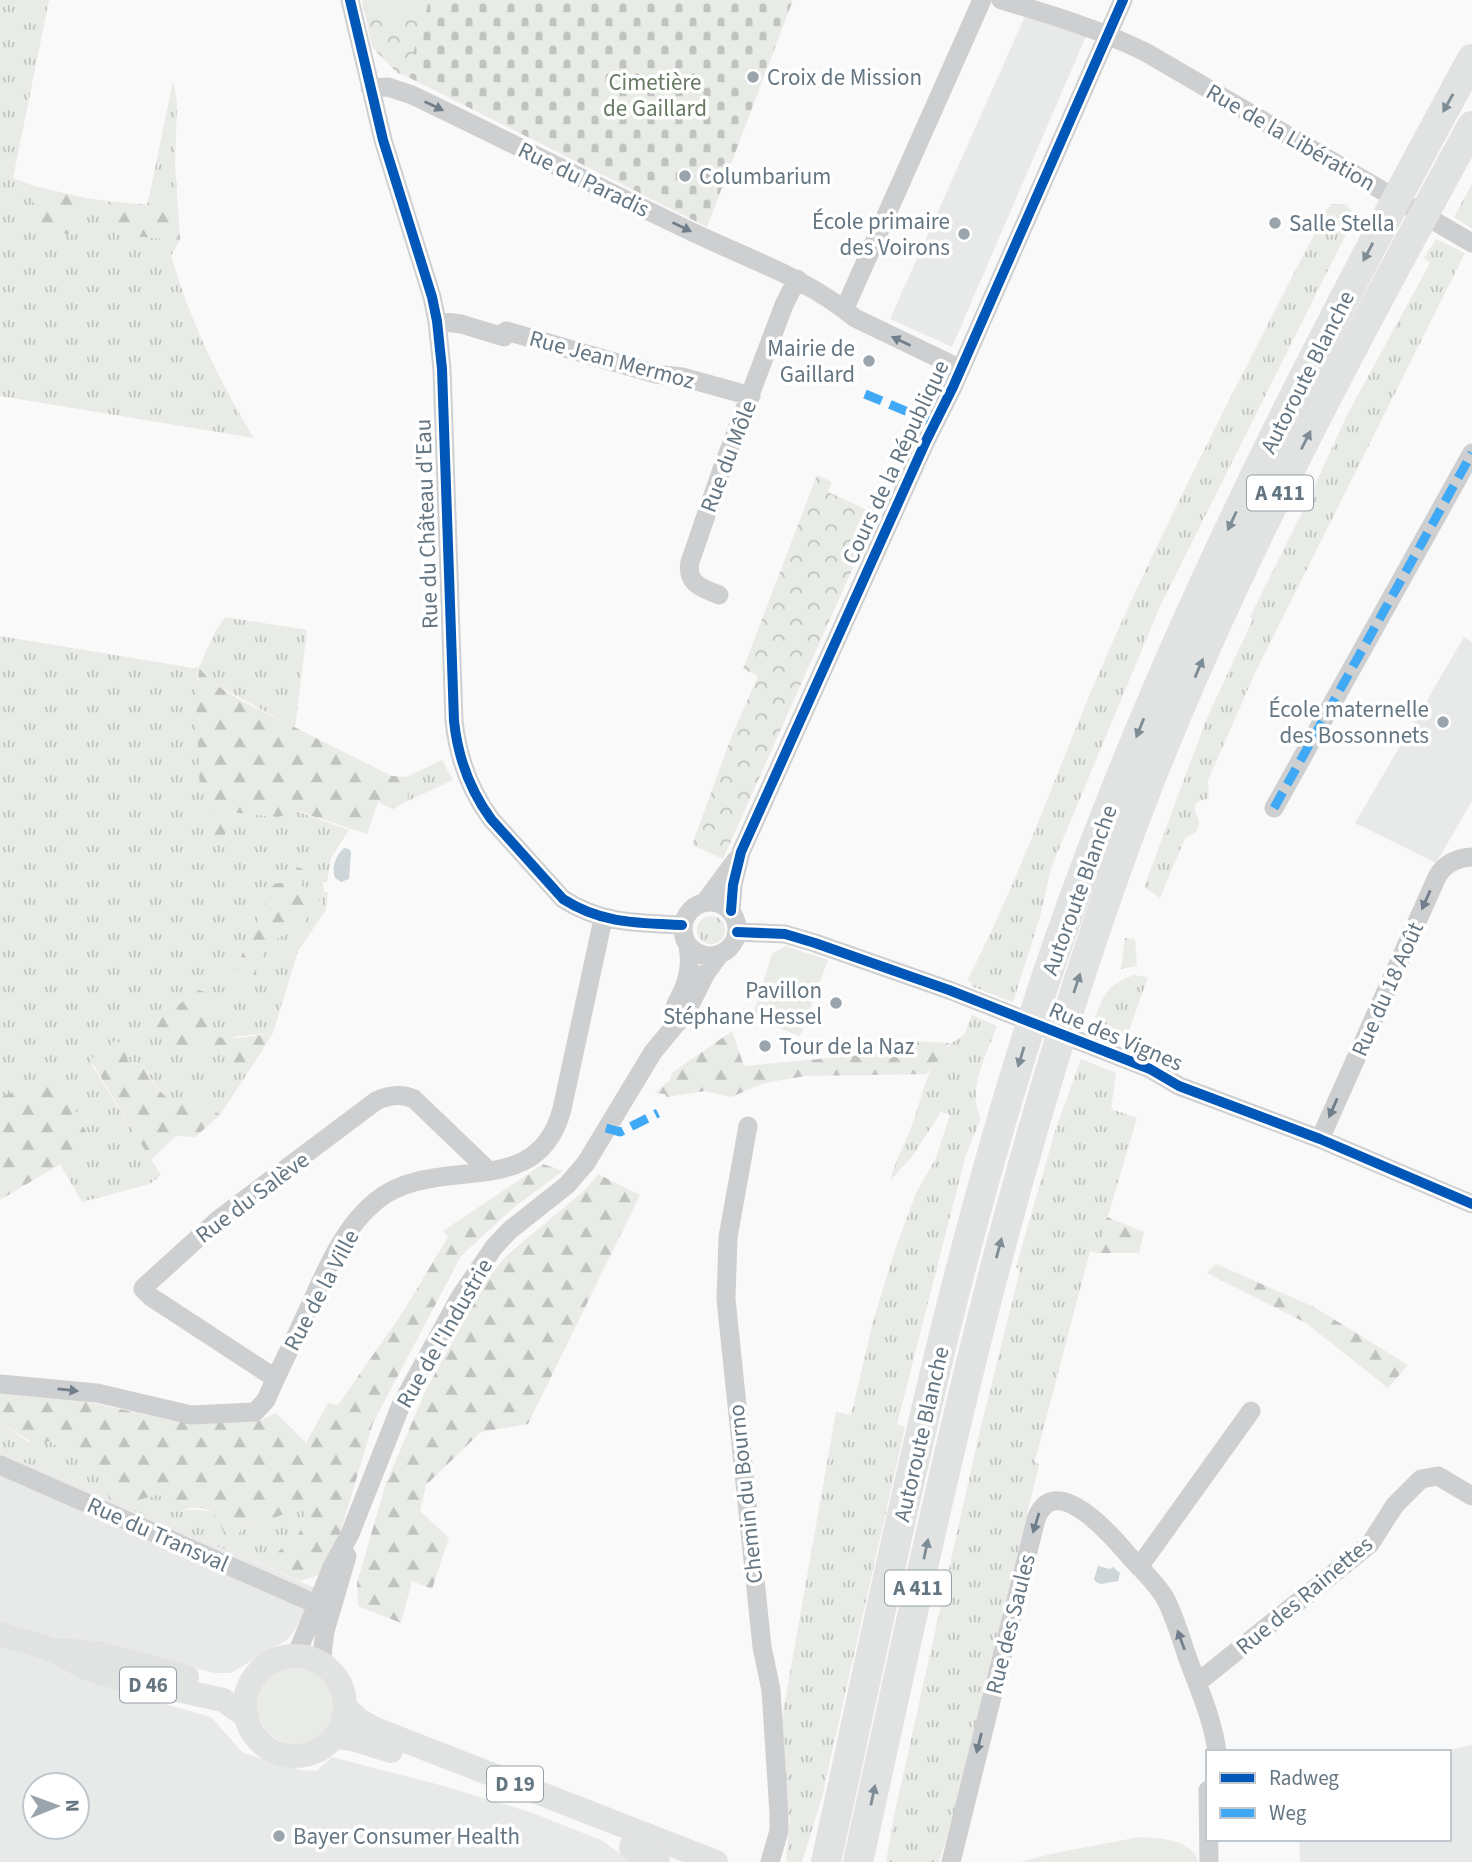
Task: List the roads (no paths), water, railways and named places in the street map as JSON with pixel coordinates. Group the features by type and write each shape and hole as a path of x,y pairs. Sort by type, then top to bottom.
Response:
{"highway":[{"name":"Autoroute Blanche","path":"826,1862 911,1475 959,1277 1021,1056 1070,910 1153,695 1227,532 1352,283 1472,59"},
{"name":"Autoroute Blanche","path":"858,1862 934,1513 981,1314 1045,1085 1126,844 1200,664 1253,547 1367,322 1472,126"}],"main road":[{"name":"D 46","path":"0,1634 50,1649 103,1674 223,1700 247,1717"},
{"name":"D 46","path":"50,1649 102,1654 210,1682 250,1686"},
{"path":"296,1656 321,1663 338,1679 343,1690 344,1719 335,1736 326,1746 313,1753 287,1755 272,1750 259,1740 247,1717 246,1704 250,1686 257,1674 277,1659 296,1656"},
{"name":"D 19","path":"345,1708 375,1729 716,1862"},
{"name":"D 19","path":"335,1736 356,1740 413,1759 644,1855 672,1862"}],"street":[{"name":"Rue du Château d'Eau","path":"350,0 383,140 437,321 442,369 452,686 461,760 480,804 552,889 576,907 603,919 682,925"},
{"path":"845,308 982,0"},
{"name":"Rue de la Libération","path":"1001,0 1109,34 1147,53 1472,243"},
{"name":"Cours de la République","path":"731,911 733,885 741,852 961,369 1122,0"},
{"name":"Rue du Paradis","path":"370,88 398,89 687,230 797,279"},
{"path":"797,279 845,308 855,318 961,369"},
{"name":"Rue du Môle","path":"719,595 693,582 689,567 722,469 784,304 797,279"},
{"name":"Rue Jean Mermoz","path":"437,321 461,324 504,337 506,331 656,374 682,377 751,396"},
{"path":"1274,808 1472,453"},
{"name":"Cours de la République","path":"705,902 741,852"},
{"name":"Rue du 18 Août","path":"1320,1139 1437,877 1446,865 1472,857"},
{"path":"705,902 717,902 731,911 737,932 730,947 720,954 702,955 688,946 682,925 691,909 705,902"},
{"name":"Rue de la Ville","path":"0,1384 96,1394 191,1415 255,1412 266,1400 334,1255 369,1208 395,1189 410,1182 509,1168 532,1158 555,1132 575,1041 586,1007 603,919"},
{"name":"Rue des Vignes","path":"737,932 788,935 971,998 1150,1069 1179,1086 1320,1139 1472,1204"},
{"name":"Rue de l'Industrie","path":"606,1128 641,1051 683,992 690,971 688,946"},
{"name":"Rue de l'Industrie","path":"296,1656 332,1567 350,1534 401,1405 471,1278 510,1230 577,1175 657,1046 687,1011 706,973 720,954"},
{"name":"Rue du Salève","path":"275,1378 151,1297 144,1287 219,1219 379,1099 398,1095 414,1099 489,1171"},
{"name":"Chemin du Bourno","path":"748,1126 728,1237 726,1299 762,1647 771,1690 779,1824 770,1862"},
{"path":"1139,1567 1251,1411"},
{"name":"Rue du Transval","path":"0,1465 316,1604"},
{"name":"Rue des Rainettes","path":"1197,1683 1370,1544 1395,1505 1421,1479 1438,1476 1472,1496"},
{"name":"Rue des Saules","path":"951,1862 1038,1512 1046,1504 1057,1501 1072,1505 1099,1523 1157,1587 1168,1604 1197,1683 1213,1730 1217,1750"},
{"name":"Rue de l'Industrie","path":"321,1663 326,1631 344,1572 350,1534"},
{"path":"1208,1841 1209,1862"}],"place":[{"name":"Croix de Mission","path":"753,77"},
{"name":"Columbarium","path":"685,176"},
{"name":"Salle Stella","path":"1275,223"},
{"name":"École primaire des Voirons","path":"964,234"},
{"name":"Mairie de Gaillard","path":"869,361"},
{"name":"École maternelle des Bossonnets","path":"1443,722"},
{"name":"Pavillon Stéphane Hessel","path":"836,1003"},
{"name":"Tour de la Naz","path":"765,1046"},
{"name":"Bayer Consumer Health","path":"279,1836"}],"park label":[{"name":"Cimetière de Gaillard","path":"655,95"}]}
